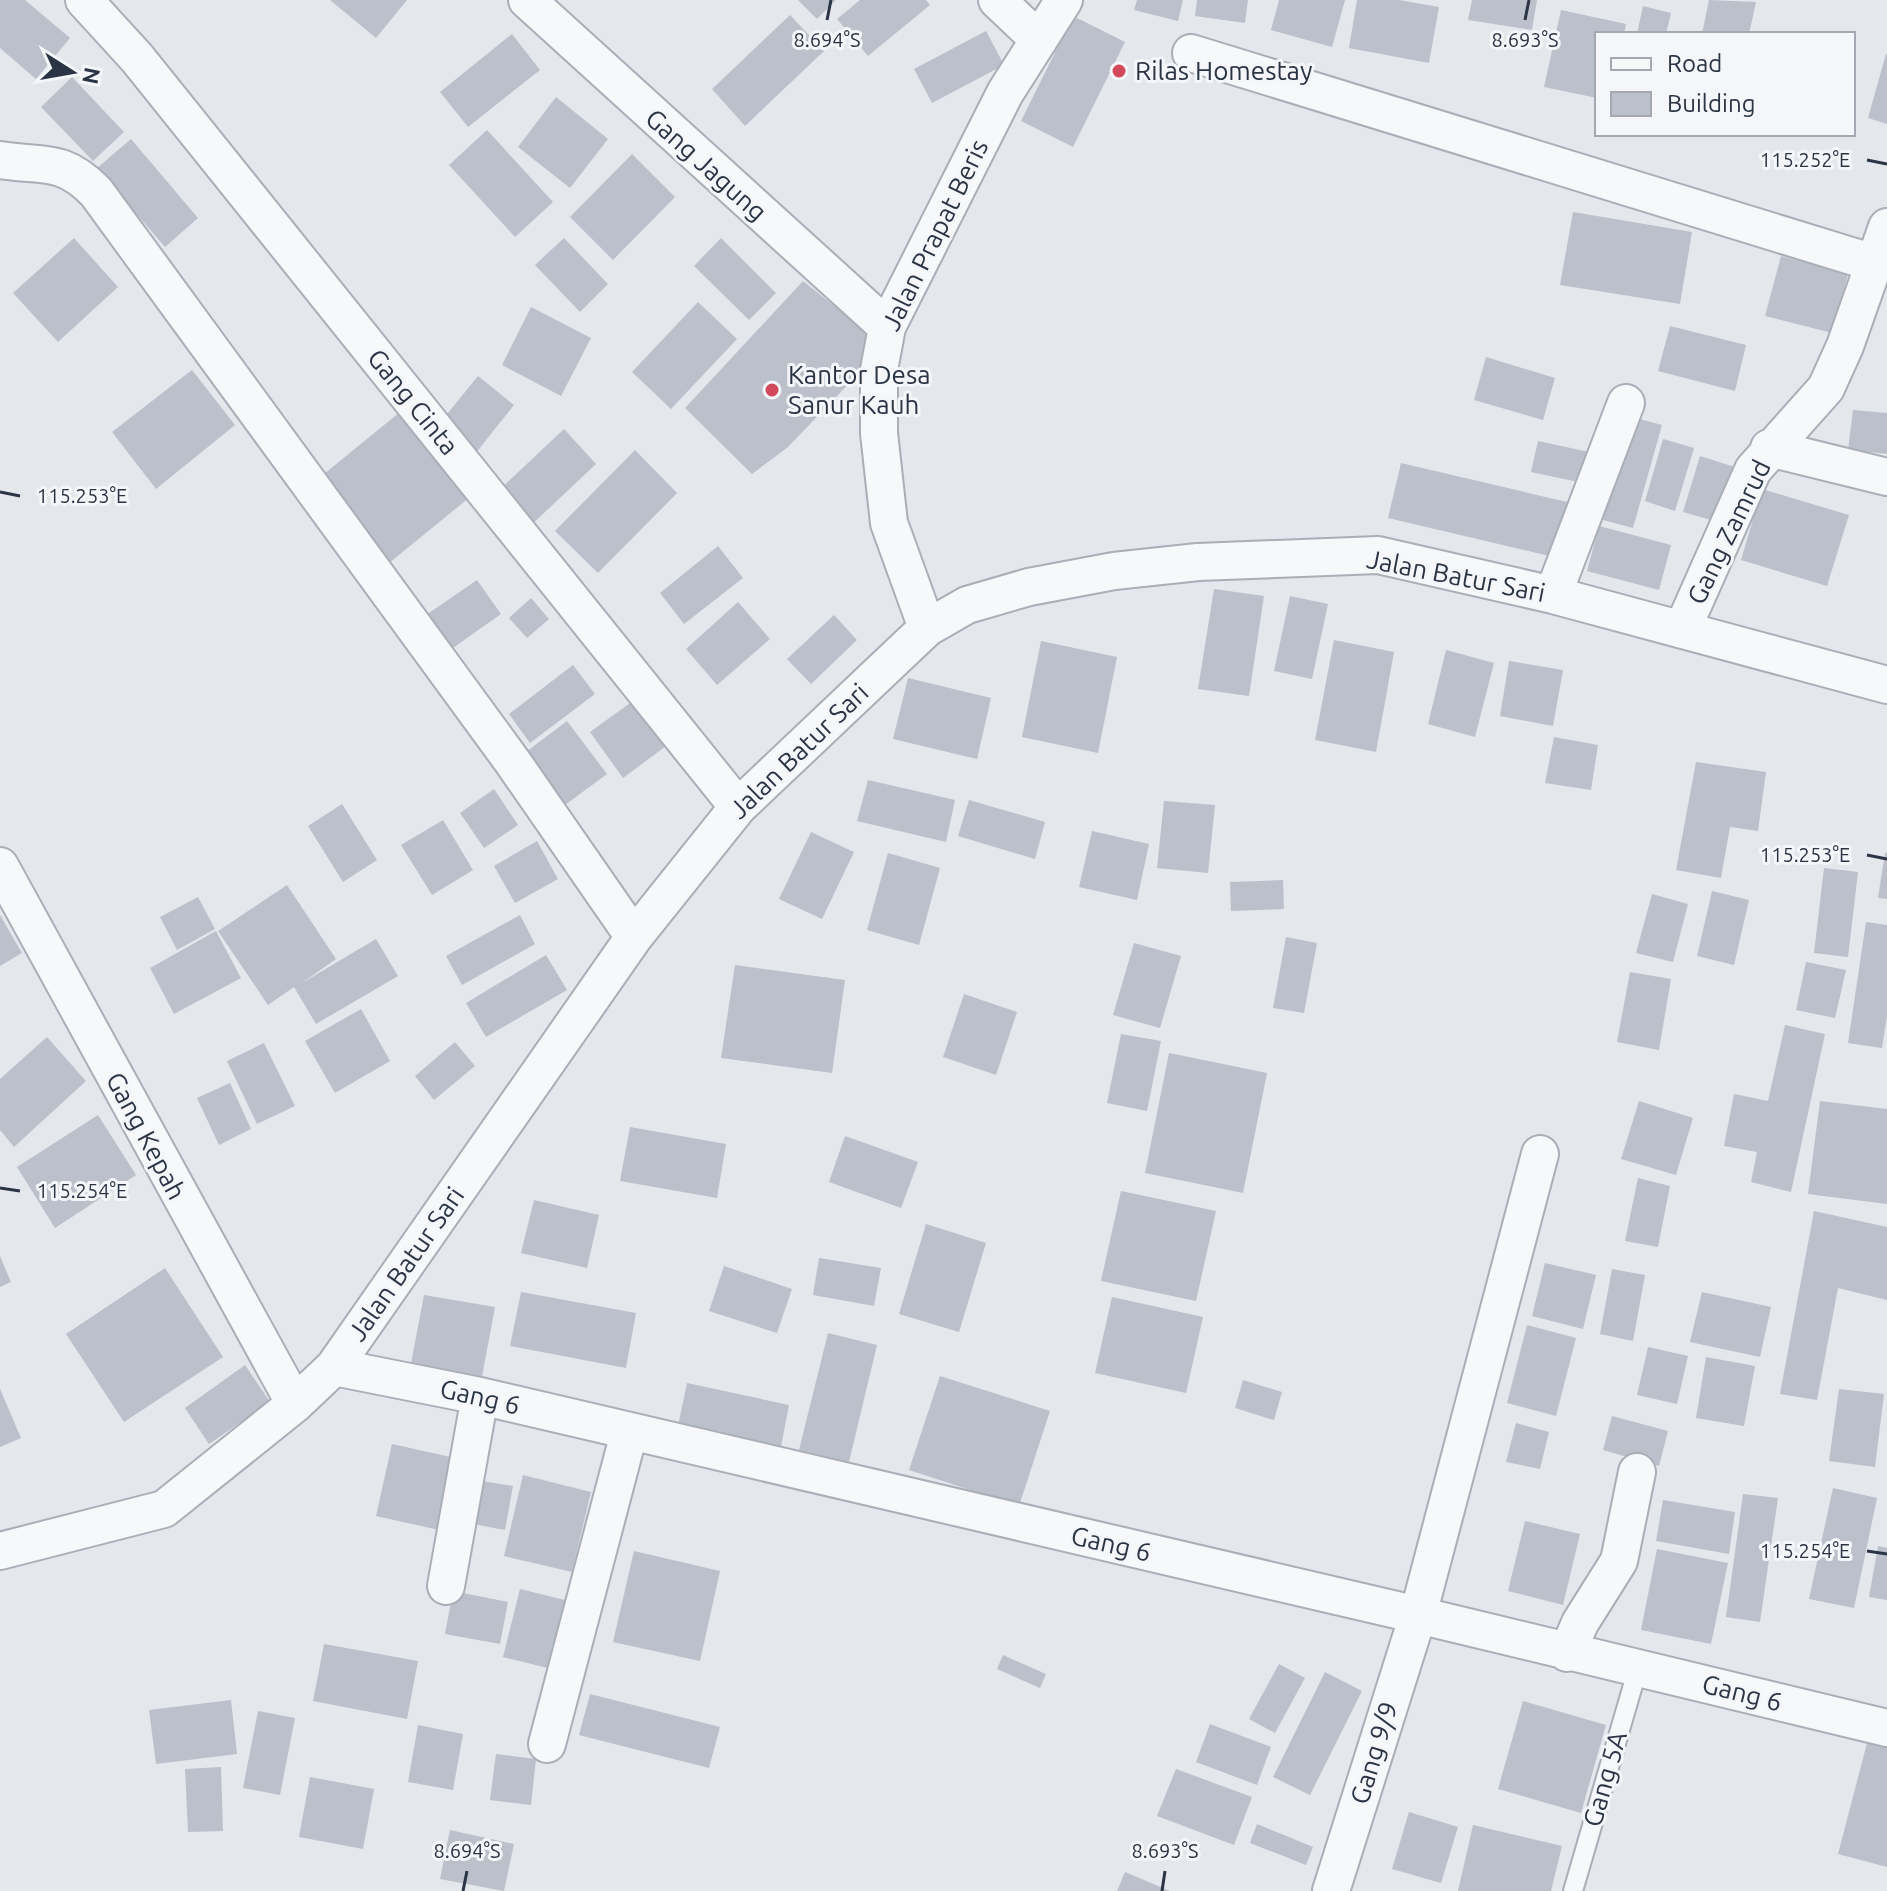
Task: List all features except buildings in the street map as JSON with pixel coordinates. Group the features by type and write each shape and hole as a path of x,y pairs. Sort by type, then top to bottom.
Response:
{"street":[{"name":"Gang Cinta","path":"84,0 137,58 738,807"},
{"name":"Gang Jagung","path":"527,0 887,327"},
{"path":"997,0 1039,40"},
{"name":"Jalan Prapat Beris","path":"927,628 910,589 889,523 879,433 879,370 887,327 1005,93 1064,0"},
{"path":"1191,53 1874,263"},
{"path":"0,160 60,165 80,176 96,192 512,761 634,937"},
{"name":"Gang Zamrud","path":"1682,630 1753,470 1769,448 1826,388 1845,346 1887,227"},
{"path":"1553,595 1626,403"},
{"path":"1769,448 1887,477"},
{"name":"Jalan Batur Sari","path":"0,1551 164,1509 295,1404 334,1367 634,937 738,807 927,628 967,605 1029,587 1114,571 1198,562 1378,555 1553,595 1887,685"},
{"name":"Gang Kepah","path":"0,866 295,1404"},
{"name":"Gang 9/9","path":"1331,1891 1418,1615 1540,1154"},
{"name":"Gang 6","path":"334,1367 480,1396 1887,1728"},
{"path":"446,1586 480,1396"},
{"path":"547,1744 629,1433"},
{"path":"1567,1653 1580,1623 1619,1561 1637,1472"}],"lane":[{"name":"Gang 5A","path":"1573,1891 1638,1668"}],"place":[{"name":"Rilas Homestay","path":"1119,71"},
{"name":"Kantor Desa Sanur Kauh","path":"772,390"}]}
